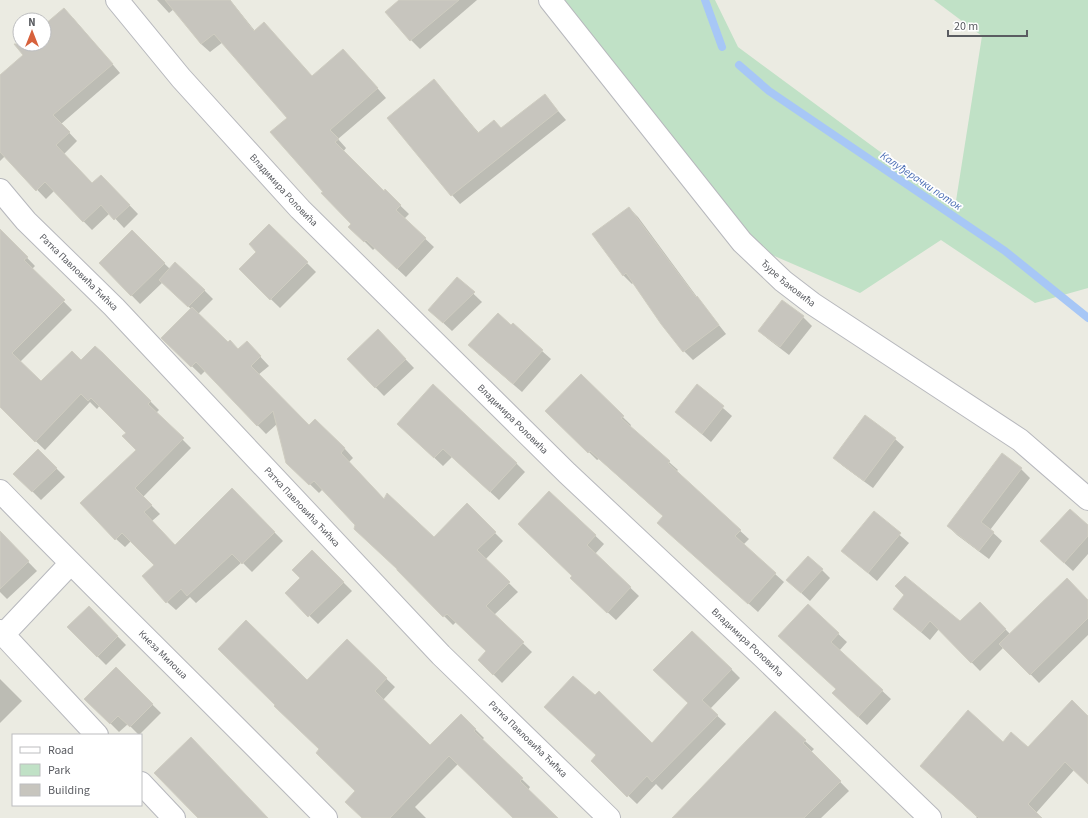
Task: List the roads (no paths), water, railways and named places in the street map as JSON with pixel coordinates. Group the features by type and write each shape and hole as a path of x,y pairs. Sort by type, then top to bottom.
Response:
{"street":[{"name":"Владимира Роловића","path":"117,0 181,78 300,209 567,473 762,656 930,818"},
{"name":"Ђуре Ђаковића","path":"550,0 742,242 783,281 814,304 1020,440 1088,499"},
{"name":"Ратка Павловића Ћићка","path":"0,190 26,221 114,307 441,655 609,818"},
{"name":"Кнеза Милоша","path":"0,492 70,564 230,721 326,818"},
{"path":"70,564 2,633 96,734"},
{"path":"142,783 174,818"}],"waterway":[{"name":"Калуђерачки поток","path":"705,0 722,47"},
{"name":"Калуђерачки поток","path":"739,65 769,91 1005,251 1088,318"}]}
